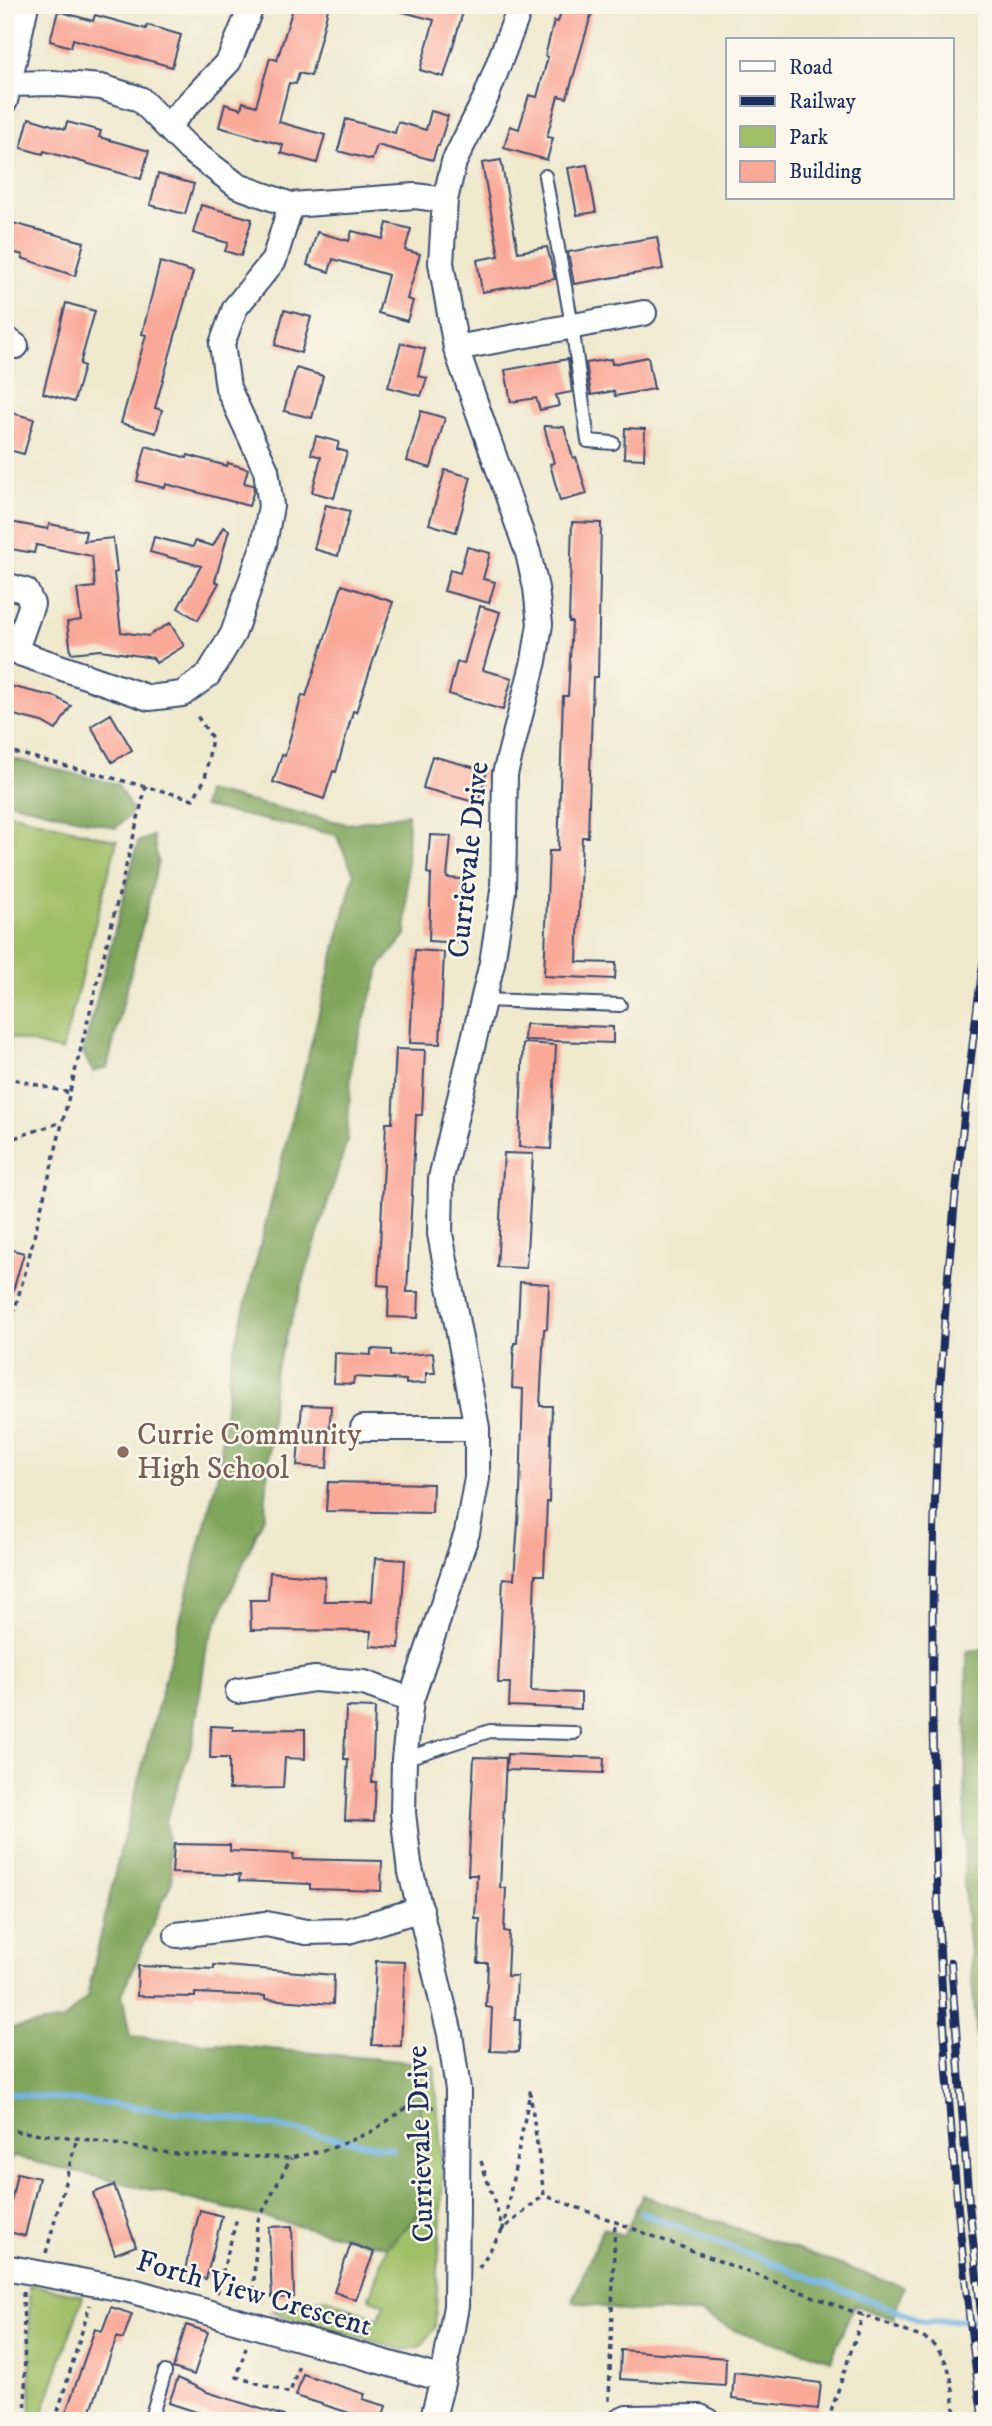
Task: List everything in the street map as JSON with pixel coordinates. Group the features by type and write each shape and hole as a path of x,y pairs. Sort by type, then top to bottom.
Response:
{"street":[{"path":"26,5 8,92 51,83 101,87 140,99 190,149 238,186 291,205 415,196 445,200"},
{"path":"168,125 229,61 252,5"},
{"name":"Currievale Drive","path":"443,2379 456,2306 458,2090 450,2034 409,1864 405,1826 404,1759 411,1700 467,1534 477,1478 477,1428 440,1234 440,1178 492,963 503,891 505,774 534,661 540,624 528,553 456,348 441,263 445,200 454,162 486,97 521,5"},
{"path":"5,585 26,591 32,604 10,650 149,698 182,694 208,675 233,635 264,544 271,506 266,470 228,388 222,344 235,308 274,260 291,205"},
{"path":"456,348 644,313"},
{"path":"363,1428 477,1428"},
{"path":"238,1691 314,1679 363,1683 411,1700"},
{"path":"177,1935 266,1924 306,1932 348,1931 421,1909"},
{"name":"Forth View Crescent","path":"23,2270 96,2283 443,2379"},
{"path":"432,2421 443,2379"},
{"path":"618,2415 700,2417 708,2421"}],"lane":[{"path":"545,176 572,325 588,441 612,443"},
{"path":"483,1000 620,1005"},
{"path":"404,1759 490,1731 574,1733"},
{"path":"150,2421 165,2372"}],"path":[{"path":"5,750 192,799 205,779 212,738 182,694"},
{"path":"5,1343 146,786"},
{"path":"5,1077 70,1093"},
{"path":"5,1141 62,1122"},
{"path":"503,2229 530,2092 544,2194"},
{"path":"5,2130 176,2154 291,2158 332,2148 371,2133 415,2102 458,2115"},
{"path":"26,2421 23,2270 77,2138"},
{"path":"478,2153 503,2229"},
{"path":"291,2158 257,2222 252,2327 237,2377 290,2393 306,2342"},
{"path":"476,2273 503,2229 544,2194"},
{"path":"544,2194 916,2334 935,2345 946,2359 956,2421"},
{"path":"211,2315 237,2218"},
{"path":"615,2221 618,2415"},
{"path":"55,2421 96,2283"},
{"path":"828,2421 863,2315"}],"green space":[{"path":"5,757 117,784 133,811 116,828 5,801"},
{"path":"206,791 347,824 408,814 406,935 381,965 352,1059 347,1141 274,1376 265,1514 207,1645 193,1741 166,1821 172,1881 122,1994 130,2036 421,2063 418,2215 387,2247 15,2157 5,2162 5,2029 64,2020 87,1997 116,1868 219,1470 230,1365 354,874 336,835 203,807"},
{"path":"5,812 117,841 62,1051 5,1036"},
{"path":"153,836 158,863 107,1068 93,1072 83,1053 138,842"},
{"path":"987,1649 987,2158 964,1886 967,1651"},
{"path":"421,2063 434,2066 443,2177 435,2328 421,2346 404,2350 270,2312 324,2298 379,2319 384,2304 369,2298 387,2247 418,2215"},
{"path":"642,2195 903,2287 893,2319 854,2305 831,2360 734,2330 700,2313 624,2311 572,2301 603,2228 624,2236"},
{"path":"29,2284 83,2296 40,2421 31,2421"}],"building":[{"path":"294,5 329,5 311,76 299,73 296,84 289,83 279,122 325,135 317,163 281,153 283,145 219,127 225,104 241,109 243,102 256,106 270,58 277,60"},
{"path":"400,5 465,5 444,77 420,70 434,20 399,11"},
{"path":"563,5 594,5 567,98 558,96 547,137 553,138 547,160 504,148 510,126 519,129 529,95 537,97 554,21 558,22"},
{"path":"58,11 93,21 95,15 146,29 147,25 181,35 172,67 73,39 71,47 50,41"},
{"path":"431,111 448,116 433,160 377,145 372,160 338,151 346,119 395,133 398,122 426,130"},
{"path":"29,118 65,129 67,122 101,131 99,137 149,151 141,179 44,151 43,154 21,148"},
{"path":"501,160 518,252 547,247 555,279 482,292 477,260 499,256 482,163"},
{"path":"587,165 596,212 577,215 568,168"},
{"path":"158,174 194,184 185,214 150,205"},
{"path":"201,205 252,219 241,256 225,251 228,243 193,233"},
{"path":"5,221 84,242 75,276 5,250"},
{"path":"387,223 411,229 405,250 420,254 407,299 413,301 407,321 378,313 388,275 333,259 329,272 307,265 317,232 349,241 352,231 383,239"},
{"path":"657,237 663,269 574,284 568,252"},
{"path":"160,262 193,272 155,408 162,410 156,433 121,423 146,335 142,334"},
{"path":"66,303 95,311 80,364 84,366 74,402 43,393"},
{"path":"284,310 311,317 301,353 275,345"},
{"path":"401,343 425,349 418,376 427,378 421,396 388,387"},
{"path":"648,357 654,389 615,396 614,391 591,395 586,363 611,359 612,364"},
{"path":"568,359 572,392 556,395 559,406 540,410 536,398 511,402 505,370"},
{"path":"296,368 323,376 312,418 284,411"},
{"path":"421,411 445,418 431,468 407,461"},
{"path":"12,413 34,419 24,454 5,449"},
{"path":"544,426 564,427 587,494 560,501"},
{"path":"625,428 645,429 644,459 624,458"},
{"path":"316,436 339,442 337,449 347,452 334,498 312,492 321,457 311,454"},
{"path":"146,446 187,458 188,455 248,469 244,483 253,485 254,490 249,506 166,484 165,488 137,481"},
{"path":"445,470 471,477 456,532 429,524"},
{"path":"326,505 350,511 338,556 314,549"},
{"path":"10,522 48,529 49,524 86,531 84,541 113,538 121,632 148,636 170,623 184,646 156,663 153,658 101,650 71,653 67,622 81,620 77,589 95,587 92,556 36,545 34,553 5,548"},
{"path":"572,522 601,523 598,677 593,677 588,837 582,837 577,962 616,963 615,979 544,976 549,851 558,851 563,696 568,696 572,622 569,622"},
{"path":"223,527 229,530 215,581 219,583 198,620 178,608 201,566 150,552 154,537 193,547 195,541 213,546"},
{"path":"467,547 490,553 483,579 495,582 489,603 444,591 450,570 460,573"},
{"path":"342,585 393,602 356,712 353,711 336,772 333,771 324,799 273,782 282,755 285,756 302,695 306,696"},
{"path":"480,606 500,612 483,670 512,678 503,710 449,694 457,662 464,664"},
{"path":"5,685 56,697 71,706 56,730 42,722 5,713"},
{"path":"111,714 132,750 112,762 91,726"},
{"path":"432,756 487,771 478,803 423,788"},
{"path":"430,835 451,836 447,878 461,879 459,943 429,941 431,874 427,873"},
{"path":"415,950 444,952 440,1044 410,1043"},
{"path":"525,1024 613,1027 613,1043 524,1040"},
{"path":"523,1043 556,1045 551,1149 519,1147"},
{"path":"396,1049 425,1050 422,1115 416,1115 407,1292 419,1292 418,1318 388,1317 389,1286 378,1285 386,1123 392,1123"},
{"path":"504,1153 533,1154 526,1268 497,1267"},
{"path":"5,1248 24,1253 10,1301 5,1300"},
{"path":"520,1282 549,1284 540,1406 552,1406 549,1502 544,1575 535,1575 531,1691 581,1693 581,1709 509,1706 510,1683 498,1683 503,1578 514,1579 520,1494 523,1389 512,1388"},
{"path":"371,1349 391,1350 391,1356 433,1353 435,1373 426,1373 426,1383 406,1384 406,1380 354,1377 353,1384 334,1383 335,1353 371,1355"},
{"path":"302,1405 331,1406 327,1468 297,1466"},
{"path":"328,1482 433,1484 432,1513 326,1511"},
{"path":"375,1558 405,1560 399,1648 370,1646 371,1631 251,1630 250,1600 268,1600 270,1572 325,1577 324,1601 372,1601"},
{"path":"346,1707 375,1708 372,1782 376,1782 374,1821 345,1820 348,1759 344,1759"},
{"path":"211,1726 233,1727 233,1730 305,1729 305,1759 285,1758 283,1788 229,1789 229,1758 210,1758"},
{"path":"507,1754 604,1758 603,1773 506,1770"},
{"path":"474,1757 506,1758 500,1888 506,1888 504,1931 509,1932 507,1976 517,1976 515,2020 520,2020 519,2052 490,2051 492,2008 486,2007 488,1963 478,1963 480,1919 475,1919 477,1875 468,1875"},
{"path":"174,1844 230,1845 230,1851 294,1854 293,1859 382,1861 381,1891 310,1889 310,1884 239,1881 240,1875 172,1873"},
{"path":"376,1961 405,1962 401,2046 372,2045"},
{"path":"214,1965 334,1975 333,2004 265,1999 265,1996 195,1993 195,1997 137,1996 138,1966 214,1969"},
{"path":"17,2173 39,2178 25,2236 5,2231"},
{"path":"114,2185 136,2246 115,2254 93,2193"},
{"path":"200,2210 222,2216 206,2279 184,2273"},
{"path":"292,2226 294,2297 272,2298 269,2227"},
{"path":"351,2244 374,2252 356,2300 334,2292"},
{"path":"111,2307 132,2314 123,2339 117,2337 87,2421 63,2421 95,2329 102,2331"},
{"path":"186,2325 208,2332 194,2375 173,2368"},
{"path":"621,2350 726,2358 725,2386 620,2379"},
{"path":"734,2372 821,2383 818,2409 732,2399"},
{"path":"303,2374 365,2394 363,2399 386,2406 381,2421 354,2421 356,2415 296,2396"},
{"path":"178,2378 207,2392 287,2417 286,2421 224,2421 169,2403"}],"waterway":[{"path":"5,2093 226,2117 393,2149"},
{"path":"642,2213 925,2322 987,2318"}],"railway":[{"path":"983,2421 956,2187 944,2031 934,1796 932,1626 937,1456 947,1287 964,1118 987,940"},
{"path":"951,1962 969,2204 987,2368"}],"place":[{"name":"Currie Community High School","path":"123,1452"}]}
